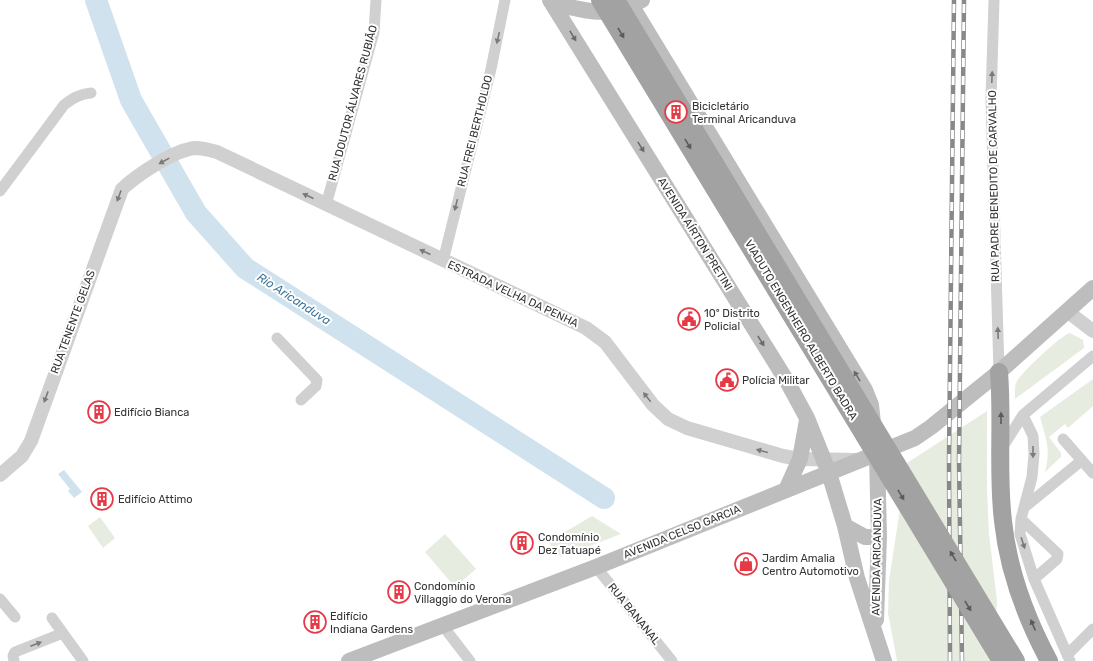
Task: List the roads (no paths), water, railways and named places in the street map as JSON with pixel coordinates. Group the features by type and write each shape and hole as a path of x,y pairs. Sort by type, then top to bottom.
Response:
{"highway":[{"name":"VIADUTO ENGENHEIRO ALBERTO BADRA","path":"600,0 1001,661"},
{"name":"VIADUTO ENGENHEIRO ALBERTO BADRA","path":"629,1 1016,661"},
{"path":"998,372 1002,520 1008,557 1021,596 1049,661"}],"main road":[{"path":"551,2 594,13 629,1 865,390 871,405 877,453"},
{"name":"AVENIDA AÍRTON PRETINI","path":"551,2 788,383 807,418 827,466"},
{"name":"AVENIDA CELSO GARCIA","path":"348,661 596,567 786,490 827,466 862,460 915,438 931,428 998,372 1093,288"},
{"path":"786,490 800,459 807,418"},
{"name":"AVENIDA ARICANDUVA","path":"877,453 879,537 875,600 877,638"},
{"name":"AVENIDA ARICANDUVA","path":"827,466 845,526 857,578 884,661"},
{"path":"845,526 866,537 879,537"}],"street":[{"name":"RUA DOUTOR ÁLVARES RUBIÃO","path":"326,205 374,32 376,0"},
{"name":"RUA FREI BERTHOLDO","path":"443,261 491,69 505,0"},
{"name":"RUA PADRE BENEDITO DE CARVALHO","path":"994,0 991,99 998,372"},
{"path":"0,191 64,105 72,99 90,93"},
{"name":"ESTRADA VELHA DA PENHA","path":"147,170 182,151 195,148 217,152 596,335 605,342 653,405 668,419 687,428 763,452 827,466"},
{"name":"RUA TENENTE GELAS","path":"0,475 22,456 31,441 122,189 135,177 147,170"},
{"path":"1067,311 1093,331"},
{"path":"277,338 317,380 316,386 301,400"},
{"path":"1001,448 1023,415 1093,356"},
{"path":"1023,415 1033,436 1034,454 1032,477 1026,506 1021,519 1020,534 1034,579 1069,658 1093,629"},
{"path":"1063,439 1093,473"},
{"path":"1026,506 1081,461"},
{"path":"1021,519 1058,554 1057,559 1034,579"},
{"name":"RUA BANANAL","path":"596,567 672,661"},
{"path":"0,599 15,617"},
{"path":"52,618 83,661"},
{"path":"443,626 470,661"},
{"path":"14,660 14,654 17,651 63,633"}],"water":[{"path":"64,470 82,492 74,498 68,491 70,489 58,474"}],"waterway":[{"name":"Rio Aricanduva","path":"96,0 131,100 196,213 245,268 604,498"}],"railway":[{"path":"950,661 949,461 954,0"},
{"path":"962,661 959,461 964,0"}],"place":[{"name":"Bicicletário Terminal Aricanduva","path":"676,112"},
{"name":"10º Distrito Policial","path":"689,319"},
{"name":"Polícia Militar","path":"727,380"},
{"name":"Edifício Bianca","path":"99,412"},
{"name":"Edifício Attimo","path":"102,499"},
{"name":"Condomínio Dez Tatuapé","path":"522,543"},
{"name":"Jardim Amalia Centro Automotivo","path":"746,564"},
{"name":"Condomínio Villaggio do Verona","path":"399,592"},
{"name":"Edifício Indiana Gardens","path":"315,622"}]}
